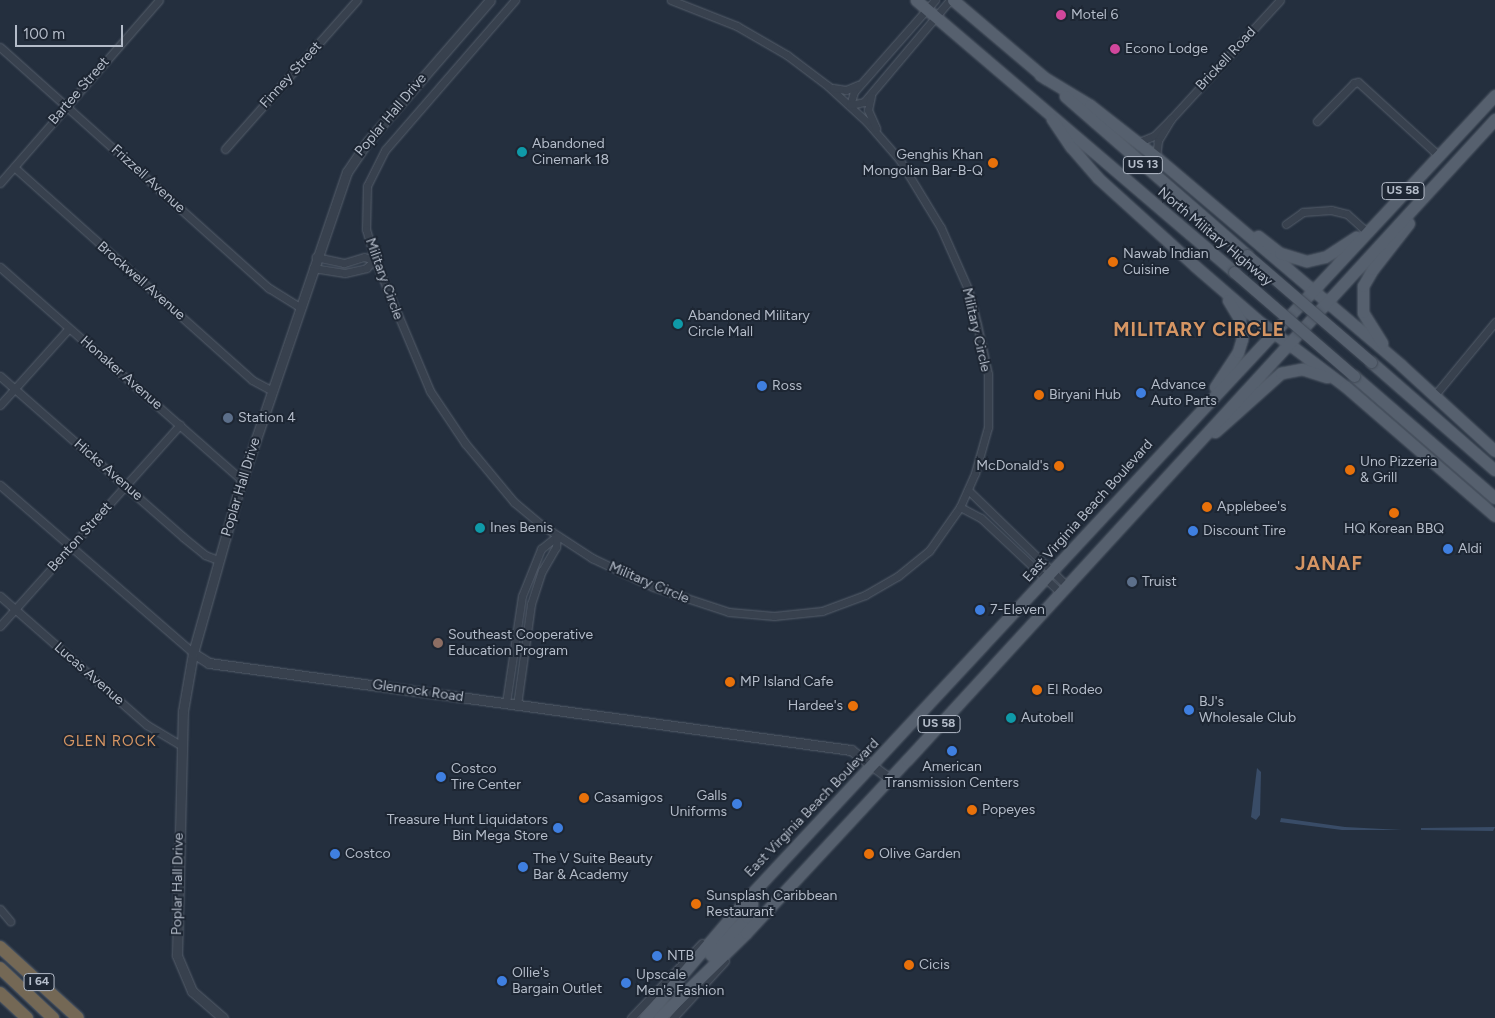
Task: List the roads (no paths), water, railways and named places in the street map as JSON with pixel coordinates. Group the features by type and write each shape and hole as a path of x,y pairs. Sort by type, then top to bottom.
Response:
{"highway":[{"name":"I 64","path":"0,946 78,1018"},
{"path":"0,968 53,1018"},
{"name":"I 64","path":"0,993 27,1018"}],"main road":[{"name":"North Military Highway","path":"916,0 1052,119 1234,272 1495,498"},
{"name":"North Military Highway","path":"952,0 1040,74 1495,470"},
{"path":"1040,74 1090,106 1156,156 1390,355 1495,451"},
{"name":"East Virginia Beach Boulevard","path":"645,1018 745,900 1050,575 1366,231 1495,94"},
{"path":"1052,119 1071,147 1098,178 1218,286 1274,333 1345,386 1495,516"},
{"name":"US 58","path":"659,1018 694,981 746,933 1495,119"},
{"path":"1196,190 1280,253 1298,260 1325,257 1366,231"},
{"path":"1390,355 1363,312 1363,286 1430,191"},
{"path":"1192,420 1230,365 1242,339 1236,312 1218,286"},
{"path":"1169,473 1281,373 1294,369 1311,371 1345,386"},
{"path":"694,981 701,966 747,917 752,904 745,900"}],"street":[{"name":"Bartee Street","path":"0,183 159,0"},
{"name":"Finney Street","path":"225,149 357,0"},
{"name":"Poplar Hall Drive","path":"223,1018 192,991 177,955 182,746 186,689 193,653 242,480 339,191 356,158 490,0"},
{"name":"Military Circle","path":"515,0 376,162 367,186 364,208 375,260 410,350 436,402 514,502 557,536 634,579 678,597 749,615 792,615 822,611 883,586 929,551 960,507 981,454 988,416 988,374 978,324 968,289 941,228 899,159 883,139 850,105 787,55 737,26 671,0"},
{"path":"935,0 862,82 854,92 850,105 860,104 872,93 952,0"},
{"name":"Brickell Road","path":"1139,142 1154,136 1172,119 1280,0"},
{"name":"Frizzell Avenue","path":"0,47 269,288 300,307"},
{"path":"828,86 846,90 862,82"},
{"path":"1317,122 1354,82 1358,82 1438,155"},
{"name":"Military Circle","path":"872,93 868,110 883,139"},
{"name":"Brickell Road","path":"1156,156 1158,140 1172,119"},
{"name":"Brockwell Avenue","path":"14,167 252,380 271,390"},
{"path":"1286,224 1303,212 1332,210 1347,214 1366,231"},
{"path":"316,257 344,263 364,257 375,260"},
{"path":"313,268 345,274 366,268 375,260"},
{"name":"Honaker Avenue","path":"0,267 242,480"},
{"path":"1434,396 1495,322"},
{"path":"0,405 69,328"},
{"name":"Hicks Avenue","path":"0,376 205,554 218,560"},
{"name":"Benton Street","path":"0,626 180,425"},
{"name":"Glenrock Road","path":"0,485 70,548 193,653 209,663 851,750 874,764 889,778"},
{"path":"968,490 1064,589"},
{"path":"960,507 981,518 1050,575"},
{"path":"506,703 522,596 541,549 557,536"},
{"path":"517,705 531,604 542,570 556,548 557,536"},
{"name":"Lucas Avenue","path":"0,596 147,725 182,746"},
{"path":"630,1018 745,900"},
{"path":"0,910 10,920"},
{"path":"673,1018 734,951 746,933"}],"water":[{"path":"1257,768 1261,772 1260,815 1256,820 1251,817"},
{"path":"1281,818 1345,827 1402,830 1342,830 1280,822"},
{"path":"1495,827 1493,831 1421,830 1421,828"}],"place":[{"name":"Motel 6","path":"1061,15"},
{"name":"Econo Lodge","path":"1115,49"},
{"name":"Abandoned Cinemark 18","path":"522,152"},
{"name":"Genghis Khan Mongolian Bar-B-Q","path":"993,163"},
{"name":"Nawab Indian Cuisine","path":"1113,262"},
{"name":"Abandoned Military Circle Mall","path":"678,324"},
{"name":"Ross","path":"762,386"},
{"name":"Advance Auto Parts","path":"1141,393"},
{"name":"Biryani Hub","path":"1039,395"},
{"name":"Station 4","path":"228,418"},
{"name":"McDonald's","path":"1059,466"},
{"name":"Uno Pizzeria & Grill","path":"1350,470"},
{"name":"Applebee's","path":"1207,507"},
{"name":"HQ Korean BBQ","path":"1394,513"},
{"name":"Ines Benis","path":"480,528"},
{"name":"Discount Tire","path":"1193,531"},
{"name":"Aldi","path":"1448,549"},
{"name":"Truist","path":"1132,582"},
{"name":"7-Eleven","path":"980,610"},
{"name":"Southeast Cooperative Education Program","path":"438,643"},
{"name":"MP Island Cafe","path":"730,682"},
{"name":"El Rodeo","path":"1037,690"},
{"name":"Hardee's","path":"853,706"},
{"name":"BJ's Wholesale Club","path":"1189,710"},
{"name":"Autobell","path":"1011,718"},
{"name":"American Transmission Centers","path":"952,751"},
{"name":"Costco Tire Center","path":"441,777"},
{"name":"Casamigos","path":"584,798"},
{"name":"Galls Uniforms","path":"737,804"},
{"name":"Popeyes","path":"972,810"},
{"name":"Treasure Hunt Liquidators Bin Mega Store","path":"558,828"},
{"name":"Costco","path":"335,854"},
{"name":"Olive Garden","path":"869,854"},
{"name":"The V Suite Beauty Bar & Academy","path":"523,867"},
{"name":"Sunsplash Caribbean Restaurant","path":"696,904"},
{"name":"NTB","path":"657,956"},
{"name":"Cicis","path":"909,965"},
{"name":"Ollie's Bargain Outlet","path":"502,981"},
{"name":"Upscale Men's Fashion","path":"626,983"}],"district":[{"name":"MILITARY CIRCLE","path":"1199,330"},
{"name":"JANAF","path":"1329,564"},
{"name":"GLEN ROCK","path":"110,742"}]}
